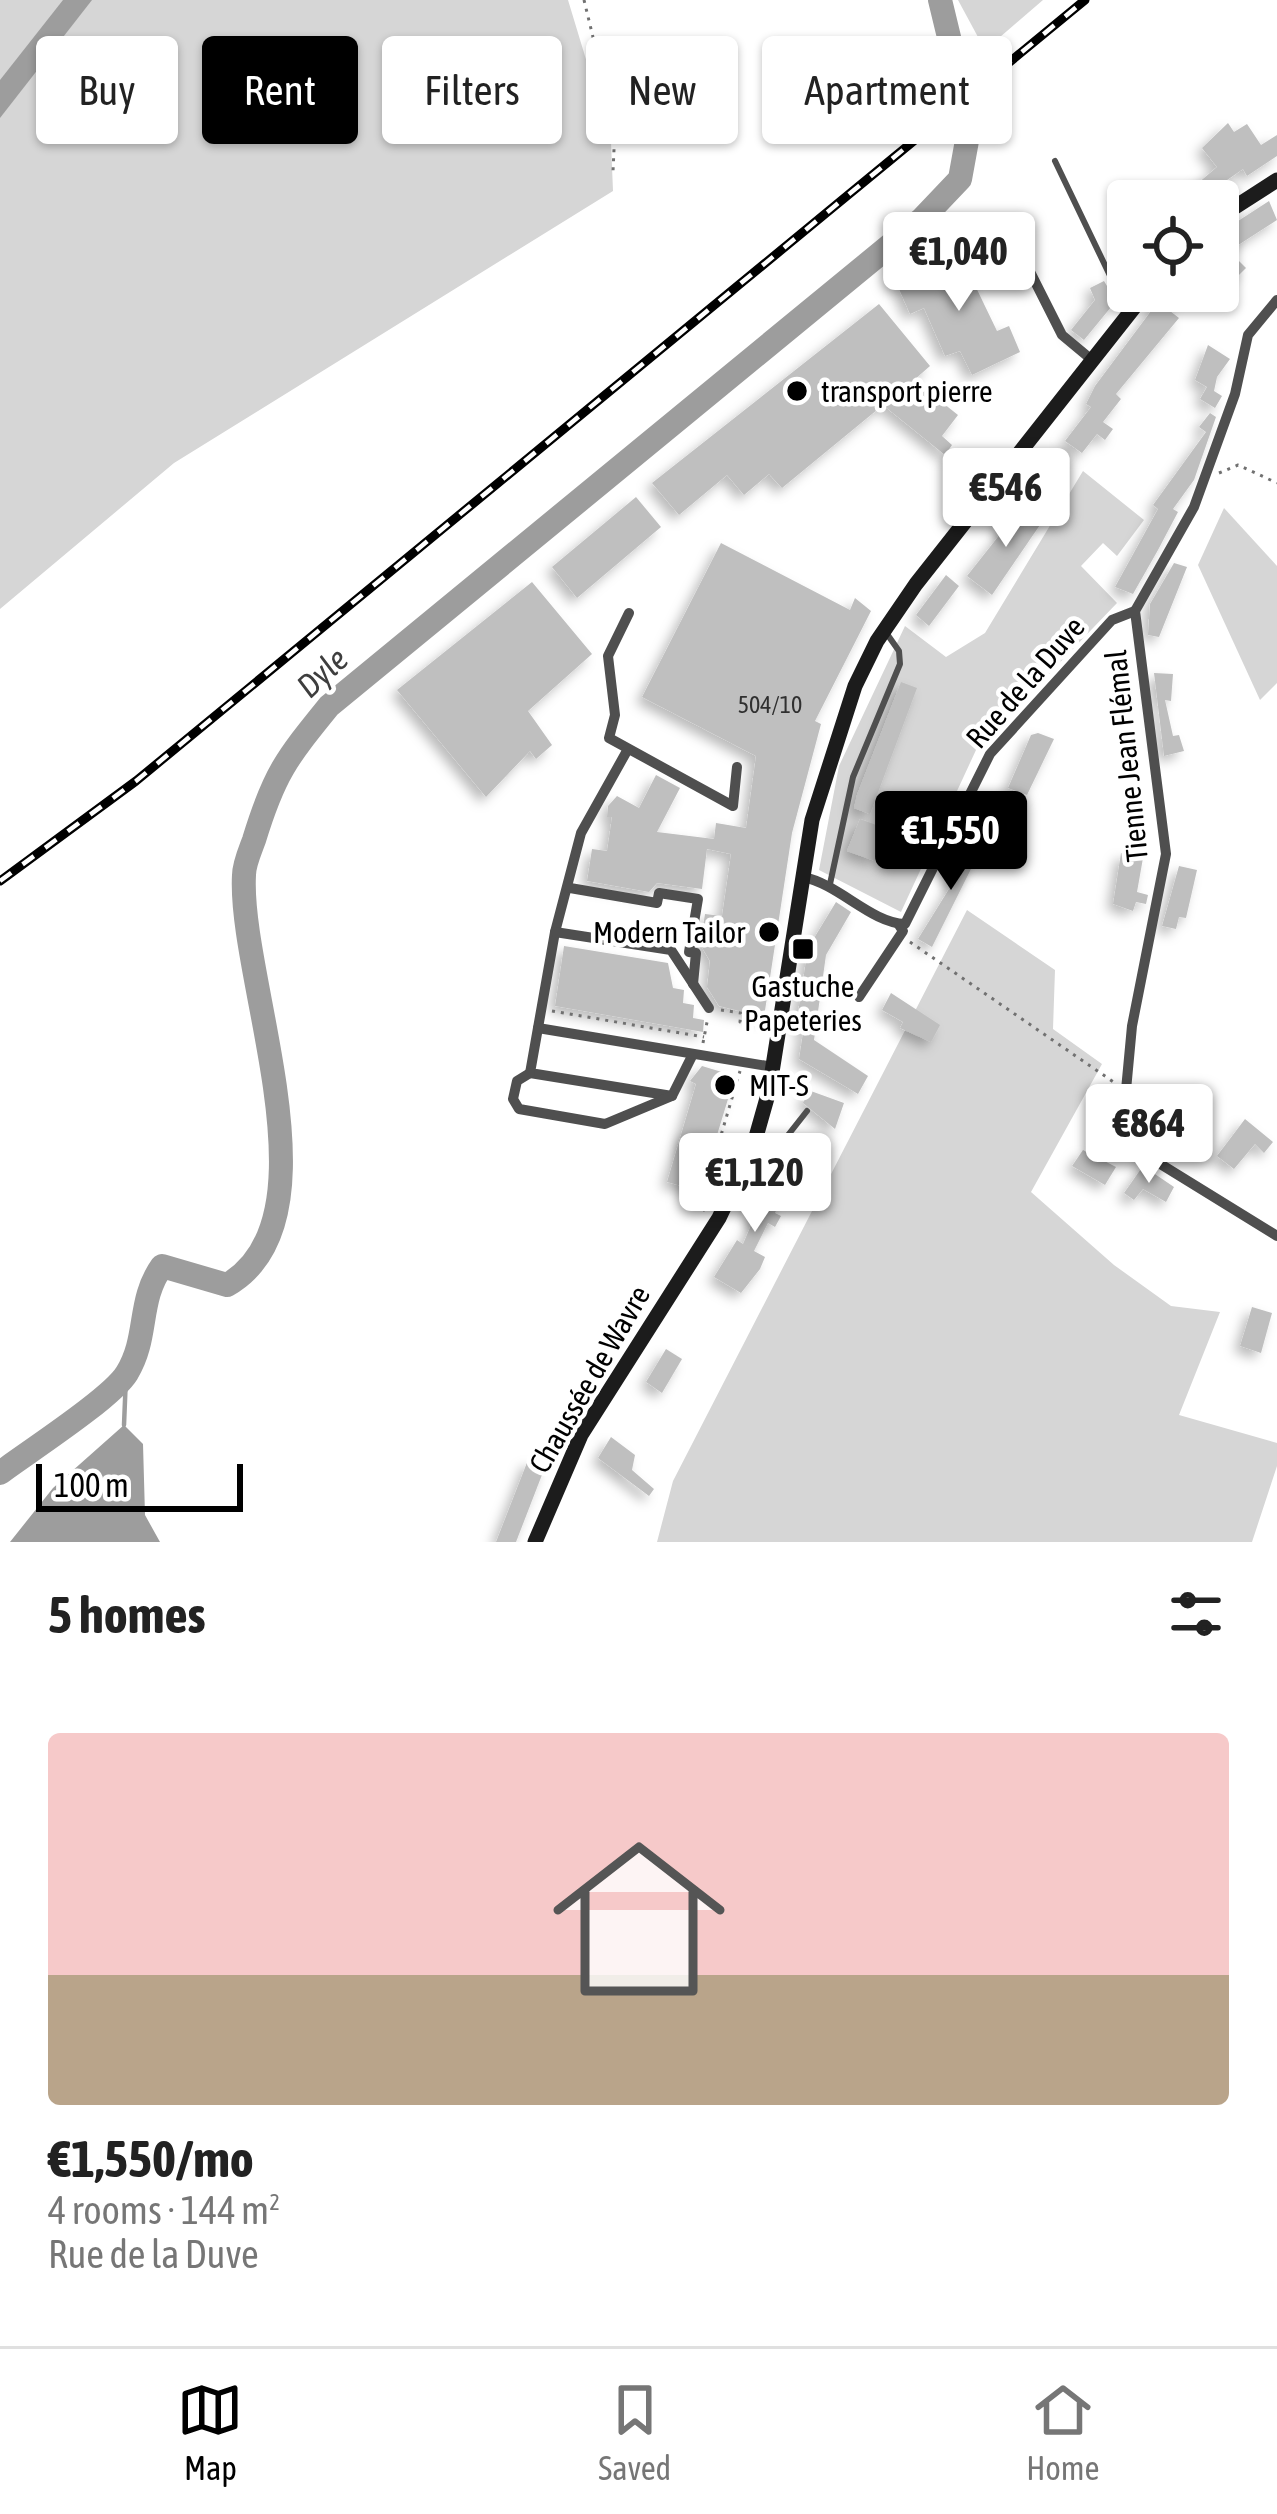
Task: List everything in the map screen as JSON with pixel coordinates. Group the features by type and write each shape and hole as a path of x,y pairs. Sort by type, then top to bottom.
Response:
{"main road":[{"path":"1239,204 1277,180"},
{"name":"Chaussée de Wavre","path":"535,1542 581,1435 713,1226 754,1144 780,1029 803,877 837,729 884,631 1130,312"}],"street":[{"path":"1016,244 1061,335 1092,360"},
{"name":"Tienne Jean Flémal","path":"1277,300 1248,334 1235,394 1205,477 1170,554 1135,611 1166,854 1132,1026 1126,1090 1136,1134 1162,1165 1277,1235"},
{"name":"Rue de la Duve","path":"859,997 919,902 990,754 1112,620 1135,611"},
{"path":"628,613 608,656 615,716 609,738 733,806 737,767"},
{"path":"530,1072 555,932 570,889 580,833 628,749"},
{"path":"803,877 830,884 901,928"},
{"path":"570,889 657,903 659,893 698,898 689,952 696,953 693,984"},
{"path":"555,932 671,950 709,1008"},
{"path":"538,1028 773,1067"},
{"path":"672,1096 530,1072 517,1081 513,1099 519,1109 605,1124 672,1096 697,1056"}],"lane":[{"path":"1055,161 1107,269"},
{"path":"830,884 853,777 900,664 899,651 884,631"},
{"path":"754,1144 781,1144 807,1111"}],"path":[{"path":"584,0 615,128 614,171"},
{"path":"1205,477 1238,465 1277,483"},
{"path":"901,928 908,940 1126,1090"},
{"path":"697,1056 709,1008 780,1029"},
{"path":"542,1009 704,1037"},
{"path":"713,1226 701,1203 742,1064"}],"shaded area":[{"path":"0,0 568,0 586,59 586,144 611,144 613,191 174,463 0,609"},
{"path":"63,0 92,0 64,36 36,36 36,72 0,118 0,80"},
{"path":"958,0 1043,0 1001,36 977,36"},
{"path":"1083,471 1144,520 1117,556 1103,543 1081,566 1117,603 976,750 901,912 819,870 839,766 905,626 946,657 985,633"},
{"path":"1224,508 1277,566 1277,683 1260,700 1198,565"},
{"path":"967,910 1055,970 1053,1029 1102,1064 1031,1192 1114,1265 1171,1306 1220,1312 1179,1415 1277,1443 1277,1466 1252,1542 657,1542 673,1481"},
{"path":"124,1425 143,1444 145,1515 160,1542 10,1542 53,1488"}],"building":[{"path":"1228,123 1234,132 1247,124 1261,145 1277,135 1277,156 1247,176 1243,169 1227,180 1202,180 1217,167 1202,148"},
{"path":"1269,201 1277,220 1239,245 1239,220"},
{"path":"956,246 997,331 1009,326 1020,352 972,375 960,351 945,356 924,308 910,314 899,289 935,271 929,259"},
{"path":"1104,281 1107,312 1084,340 1071,330 1095,300 1090,288"},
{"path":"879,304 930,366 914,380 958,415 942,436 952,445 945,455 883,405 782,488 769,474 744,495 727,475 679,515 652,483"},
{"path":"1150,312 1171,312 1179,318 1116,394 1121,399 1103,422 1113,429 1105,440 1097,434 1082,453 1065,441 1091,407 1086,404"},
{"path":"1208,345 1230,359 1217,377 1214,391 1222,396 1215,408 1200,399 1207,387 1195,380"},
{"path":"1210,413 1216,417 1194,480 1173,509 1178,512 1158,550 1133,594 1115,587 1158,509 1153,505 1206,432 1199,427"},
{"path":"636,497 661,527 577,598 552,567"},
{"path":"1024,504 1044,519 992,595 967,576"},
{"path":"721,543 850,610 855,598 871,611 815,721 821,724 792,833 764,1017 719,1006 707,987 710,961 700,944 705,914 722,916 731,854 707,849 702,889 657,883 649,892 587,881 592,849 607,851 612,817 607,817 608,806 617,796 639,808 656,775 680,788 657,832 714,839 716,823 746,828 756,756 642,697"},
{"path":"1174,563 1187,567 1159,637 1148,635 1150,604"},
{"path":"946,575 959,586 929,626 916,615"},
{"path":"532,582 592,654 528,711 552,745 536,759 530,751 486,797 397,690"},
{"path":"1154,673 1173,674 1171,701 1165,700 1173,736 1179,735 1184,751 1164,756"},
{"path":"901,682 917,688 870,814 854,808 857,795"},
{"path":"1031,735 1054,739 1027,795 1008,788"},
{"path":"860,819 887,829 875,861 847,851"},
{"path":"968,839 983,845 932,947 918,939 949,889"},
{"path":"1121,853 1143,858 1137,892 1148,895 1146,904 1136,902 1133,911 1113,904"},
{"path":"1179,866 1197,870 1186,918 1179,917 1176,929 1162,926"},
{"path":"836,902 851,912 826,955 814,1040 868,1076 858,1094 799,1059 804,1026 796,1025 808,948"},
{"path":"564,946 668,963 673,988 684,990 683,1003 694,1005 693,1018 704,1020 703,1032 555,1006"},
{"path":"891,993 940,1025 931,1042 900,1028 903,1022 882,1010"},
{"path":"702,1066 735,1076 700,1191 667,1182 696,1084 690,1081"},
{"path":"808,1090 844,1103 835,1129 803,1103"},
{"path":"1245,1119 1273,1142 1264,1153 1255,1144 1234,1169 1217,1156"},
{"path":"1083,1150 1116,1167 1105,1185 1072,1166"},
{"path":"778,1162 794,1170 775,1213 781,1216 775,1227 768,1223 754,1251 765,1257 760,1269 741,1293 714,1277 737,1240 743,1244"},
{"path":"1143,1166 1174,1187 1166,1202 1143,1189 1134,1200 1124,1193"},
{"path":"1252,1307 1272,1313 1261,1353 1240,1346"},
{"path":"666,1349 682,1359 662,1393 646,1382"},
{"path":"611,1437 635,1455 632,1470 654,1489 649,1496 598,1458"},
{"path":"528,1460 545,1467 516,1542 496,1542"}],"waterway":[{"name":"Dyle","path":"0,1473 88,1410 127,1373 149,1292 162,1266 227,1285 260,1253 277,1208 281,1154 276,1095 246,920 244,875 268,799 292,754 329,706 922,219 960,179 970,124 940,0"},
{"path":"124,1425 126,1376"}],"railway":[{"path":"0,881 136,781 1085,0"}],"place":[{"name":"transport pierre","path":"797,391"},
{"name":"Modern Tailor","path":"769,932"},
{"name":"Gastuche Papeteries","path":"803,949"},
{"name":"MIT-S","path":"725,1085"}]}
